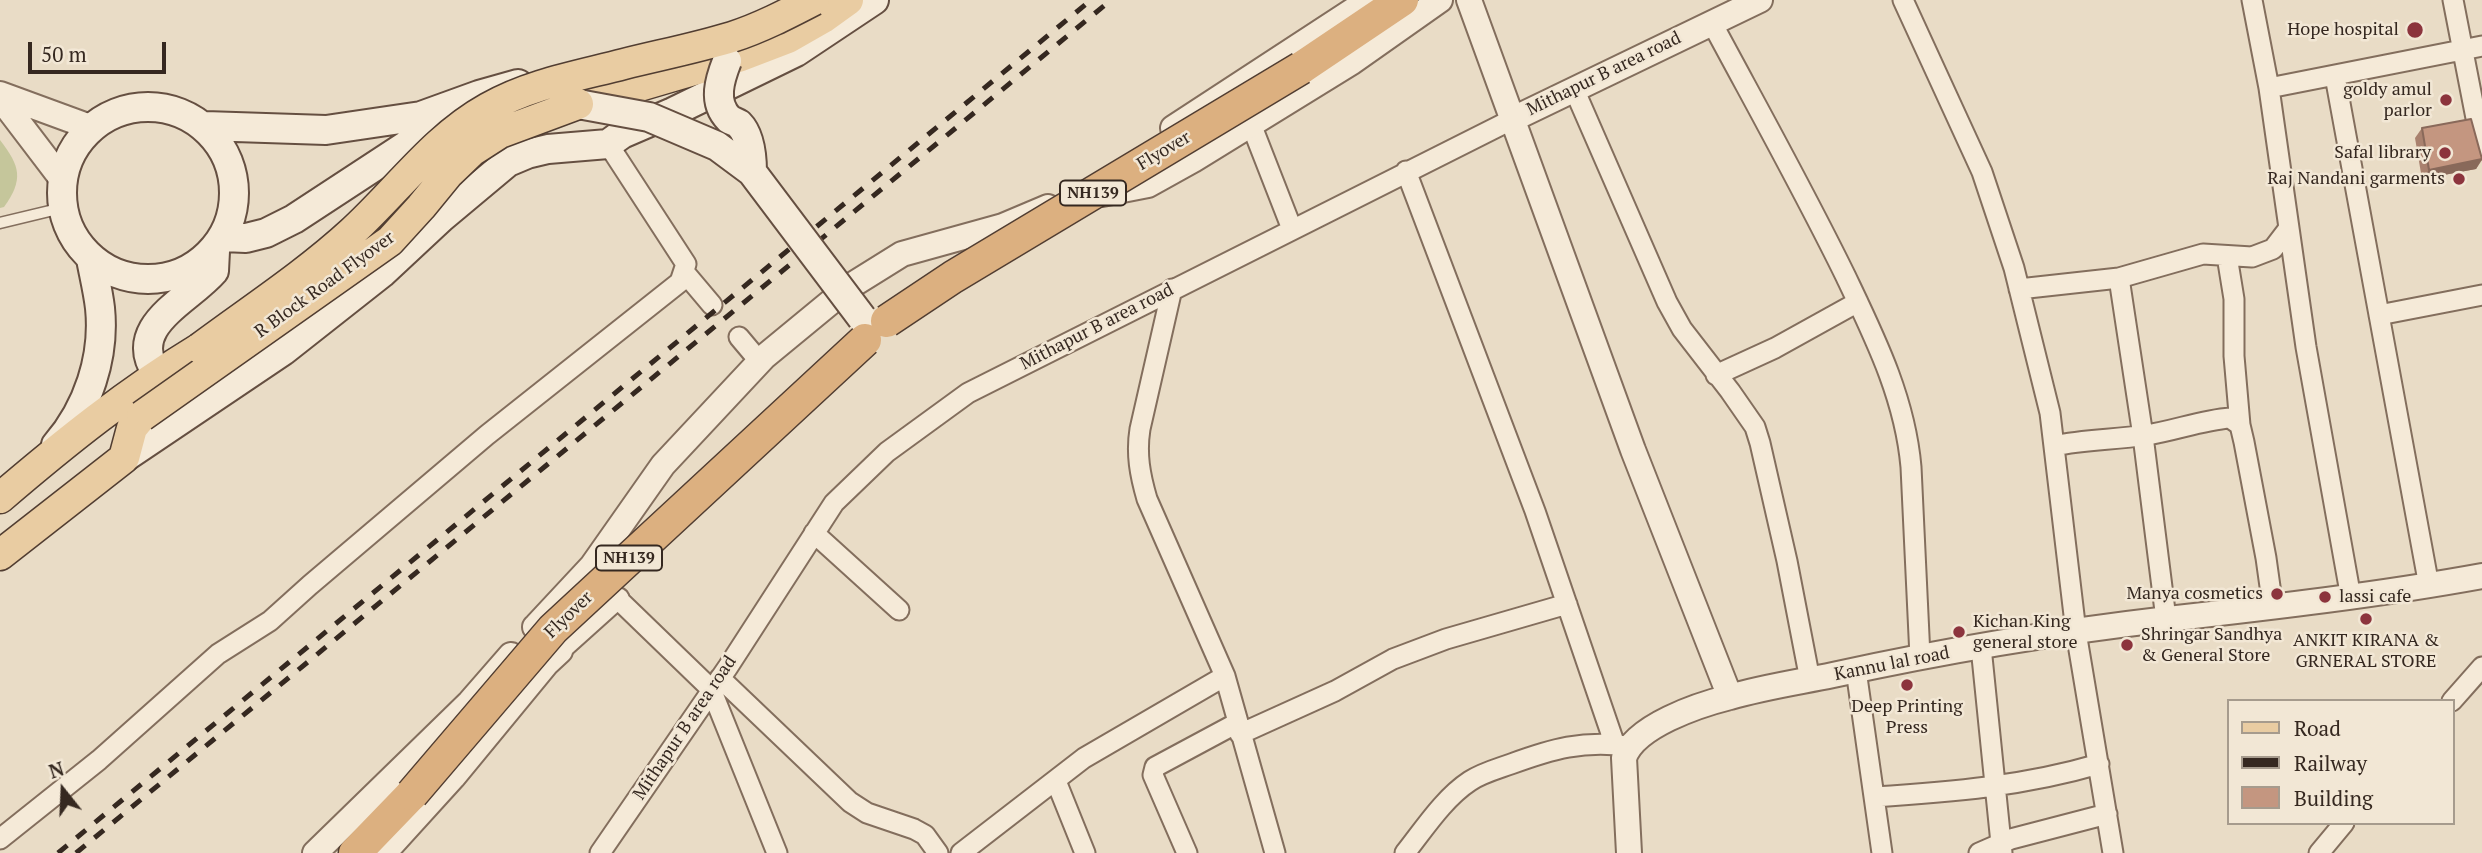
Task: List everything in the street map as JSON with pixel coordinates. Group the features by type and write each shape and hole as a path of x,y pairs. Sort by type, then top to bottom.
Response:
{"highway":[{"name":"Flyover","path":"355,853 412,794 553,629 872,326 1301,68 1402,0"}],"main road":[{"path":"205,126 326,130 421,116 505,88 690,40 737,24 781,0"},
{"name":"R Block Road Flyover","path":"0,498 157,374 200,348 319,260 351,233 432,151 486,108 517,93 550,82 733,36 777,19 814,0"},
{"name":"R Block Road Flyover","path":"124,458 132,428 142,416 390,241 448,174 472,151 500,134 578,104 727,61 788,38 848,0"},
{"path":"0,555 124,458 283,351 382,273 441,218 508,162 548,149 608,144 622,134 796,52 874,0"},
{"path":"727,61 720,79 718,95 729,118 740,125 747,140 752,172"},
{"path":"505,88 522,156"},
{"path":"157,374 149,362 148,340 155,326 169,310 192,293 214,271 219,242 234,208 234,178 224,149 205,126 168,107 127,107 90,127 71,150 61,178 61,208 72,236 91,259 115,273 142,279 169,277 194,266 219,242 267,233 294,219 407,145 453,104"},
{"path":"578,104 649,117 717,146 752,172 872,326"},
{"path":"41,463 81,410 92,382 100,342 100,309 91,259"}],"street":[{"path":"315,853 470,702 588,571 663,465 760,362 849,287 902,254 1003,226 1060,202 1368,0"},
{"path":"1060,202 1148,185 1352,62 1440,0"},
{"path":"1469,0 1633,450 1730,696"},
{"name":"Mithapur B area road","path":"600,853 834,503 887,452 968,393 1406,171 1760,0"},
{"path":"1903,0 1982,172 2007,244 2050,413 2076,632 2113,853"},
{"path":"2252,0 2270,88 2306,347 2351,598"},
{"path":"2453,0 2482,149"},
{"path":"1712,23 1827,237 1878,344 1899,402 1909,445 1920,657"},
{"path":"2270,88 2482,46"},
{"path":"2335,76 2429,586"},
{"path":"1574,89 1667,302 1682,329 1755,427 1784,549 1810,680"},
{"path":"0,96 90,127"},
{"path":"0,96 61,178"},
{"path":"1251,124 1292,229"},
{"path":"0,838 70,784 218,654 271,621 487,435 680,282 686,264 608,144"},
{"path":"1406,171 1622,746 1629,853"},
{"path":"2019,289 2119,278 2189,257 2215,254 2252,257 2273,250 2289,228"},
{"path":"2227,256 2235,312 2234,356 2239,425 2266,558 2273,608"},
{"path":"685,273 712,305"},
{"path":"2119,278 2143,436 2166,619"},
{"path":"1172,289 1140,429 1138,458 1147,499 1225,676 1275,853"},
{"path":"2379,315 2482,295"},
{"path":"1716,374 1775,348 1858,302"},
{"path":"739,337 760,362"},
{"path":"2054,446 2080,440 2143,436 2216,419 2230,418 2239,425"},
{"path":"814,533 899,610"},
{"path":"588,571 850,802 867,813 925,835 938,853"},
{"name":"Kannu lal road","path":"1622,746 1655,726 1730,696 1920,657 2166,619 2351,598 2482,576"},
{"path":"384,853 453,777 546,664 619,598"},
{"path":"1187,853 1153,775 1155,767 1239,729 1335,691 1393,659 1447,639 1567,604"},
{"path":"536,627 560,652"},
{"path":"1982,647 2002,848"},
{"path":"2454,699 2482,667"},
{"path":"1856,670 1882,853"},
{"path":"961,853 1100,748 1225,676"},
{"path":"715,683 777,853"},
{"path":"1405,853 1454,794 1471,780 1531,756 1565,746 1596,743 1622,746"},
{"path":"1874,797 1997,787 2049,778 2099,764"},
{"path":"1056,781 1085,853"},
{"path":"1979,853 2108,814"},
{"path":"2319,853 2342,825"}],"lane":[{"path":"0,223 61,208"}],"green space":[{"path":"0,140 15,165 17,180 4,207 0,208"}],"building":[{"name":"Safal library","path":"2471,119 2482,159 2429,170 2422,128"}],"railway":[{"path":"58,853 1091,0"},
{"path":"76,853 1111,0"}],"place":[{"name":"Hope hospital","path":"2415,30"},
{"name":"goldy amul parlor","path":"2446,100"},
{"name":"Safal library","path":"2445,153"},
{"name":"Raj Nandani garments","path":"2459,179"},
{"name":"Manya cosmetics","path":"2277,594"},
{"name":"lassi cafe","path":"2325,597"},
{"name":"ANKIT KIRANA & GRNERAL STORE","path":"2366,619"},
{"name":"Kichan King general store","path":"1959,632"},
{"name":"Shringar Sandhya & General Store","path":"2127,645"},
{"name":"Deep Printing Press","path":"1907,685"}]}
